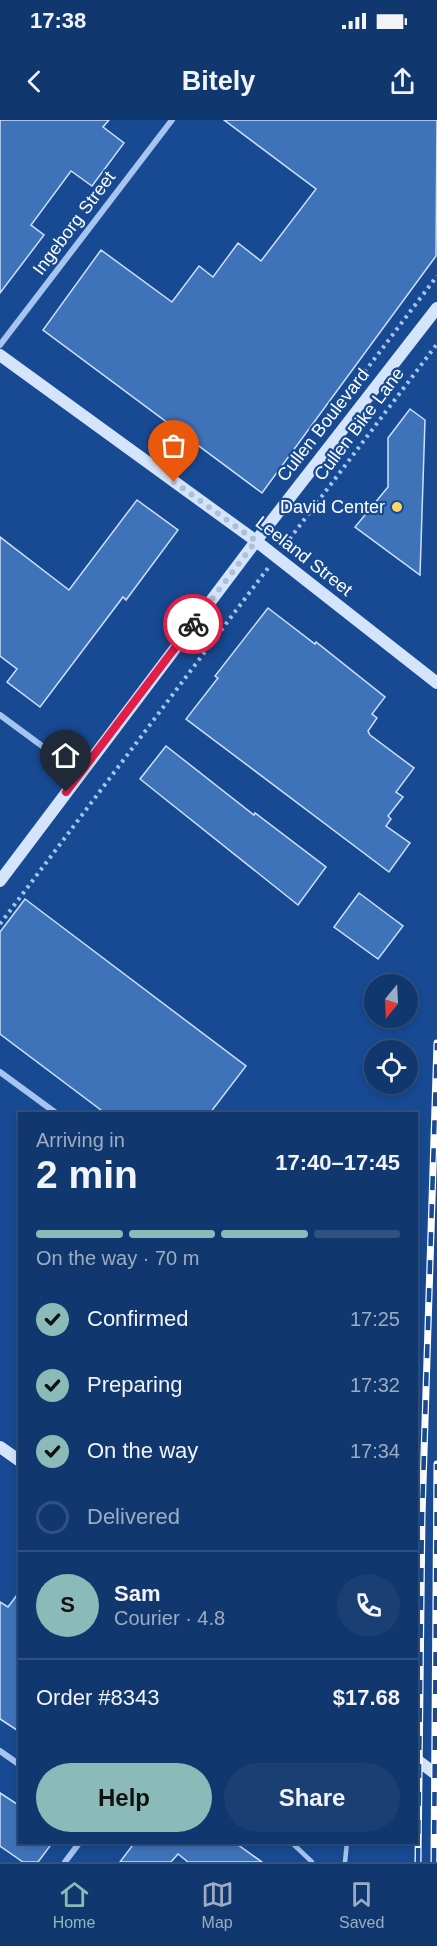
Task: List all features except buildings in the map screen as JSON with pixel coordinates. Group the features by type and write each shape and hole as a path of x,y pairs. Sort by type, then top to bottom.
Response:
{"street":[{"name":"Ingeborg Street","path":"0,345 172,120"},
{"name":"Cullen Boulevard","path":"0,880 256,541 437,308"},
{"name":"Leeland Street","path":"0,355 256,541 437,683"},
{"path":"0,715 80,774"},
{"path":"0,1072 55,1112"},
{"path":"0,1447 18,1460"},
{"path":"0,1751 18,1764"},
{"path":"418,1761 437,1775"},
{"path":"65,1862 78,1844"}],"lane":[{"path":"293,1844 312,1862"},
{"path":"345,1862 347,1844"}],"path":[{"name":"Cullen Bike Lane","path":"0,924 437,344"}],"railway":[{"path":"418,1862 422,1516 437,1043"},
{"path":"434,1862 437,1464"}],"way so far":[{"path":"174,482 256,541 193,624"}],"place":[{"name":"David Center","path":"397,507"}],"route":[{"path":"66,792 193,624"}]}
